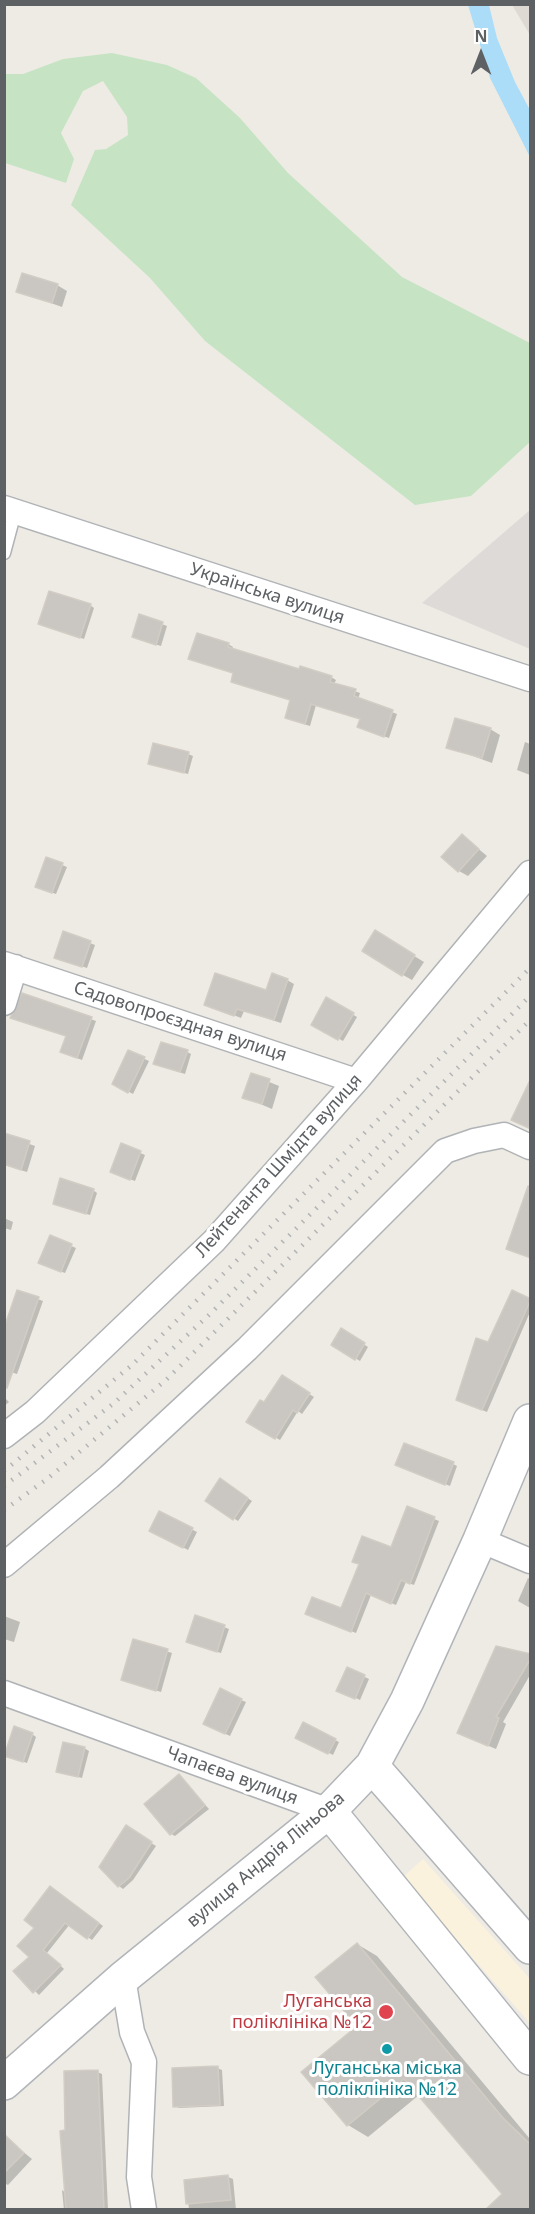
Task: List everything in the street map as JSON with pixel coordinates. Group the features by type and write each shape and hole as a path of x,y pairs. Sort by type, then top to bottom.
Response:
{"street":[{"name":"Українська вулиця","path":"10,510 531,679"},
{"name":"Лейтенанта Шмідта вулиця","path":"4,1436 35,1412 214,1241 356,1081 531,873"},
{"name":"Садовопроєздная вулиця","path":"10,966 356,1081"},
{"path":"4,1003 10,966"},
{"path":"4,1565 110,1477 239,1357 445,1151 474,1141 504,1135 531,1147"},
{"name":"вулиця Андрія Ліньова","path":"4,2083 123,1978 329,1811 372,1766 407,1701 531,1420"},
{"path":"480,1540 531,1561"},
{"name":"Чапаєва вулиця","path":"4,1693 329,1811"},
{"path":"372,1766 531,1947"},
{"path":"329,1811 531,2058"},
{"path":"123,1978 132,2032 144,2062 139,2177 144,2210"}],"lane":[{"path":"4,553 10,510"}],"shaded area":[{"path":"512,5 530,5 530,35"},
{"path":"530,510 530,649 422,603"},
{"path":"423,1859 530,1979 530,2023 402,1878"}],"green space":[{"path":"112,53 167,65 196,78 240,118 288,173 402,277 530,343 530,442 471,496 415,505 205,341 150,278 71,205 95,150 106,149 128,135 127,117 103,81 83,91 61,133 74,159 66,183 5,163 5,74 23,74 63,59"}],"water":[{"path":"468,5 489,5 497,38 515,82 530,110 530,157 490,78"}],"building":[{"path":"22,273 58,284 52,303 16,292"},
{"path":"49,591 91,604 80,638 38,624"},
{"path":"139,614 163,622 156,645 132,637"},
{"path":"197,633 229,643 228,647 299,669 300,666 332,676 330,682 356,689 354,696 393,710 384,737 357,727 360,719 311,704 305,724 285,718 290,700 231,682 233,673 188,659"},
{"path":"455,718 491,728 482,758 446,748"},
{"path":"153,743 189,752 184,773 148,764"},
{"path":"462,834 479,849 458,872 441,857"},
{"path":"46,857 63,863 52,893 35,887"},
{"path":"375,930 415,955 402,976 362,951"},
{"path":"63,931 91,941 82,967 54,958"},
{"path":"215,973 266,990 272,973 288,979 274,1020 237,1009 234,1016 204,1005"},
{"path":"22,993 92,1017 77,1058 60,1052 66,1036 10,1018"},
{"path":"326,997 354,1013 338,1040 311,1025"},
{"path":"161,1042 188,1050 180,1072 153,1064"},
{"path":"128,1050 145,1057 128,1093 112,1084"},
{"path":"251,1073 270,1079 262,1104 242,1098"},
{"path":"531,1078 531,1129 511,1120"},
{"path":"4,1133 30,1141 21,1170 4,1164"},
{"path":"121,1143 141,1151 130,1180 110,1172"},
{"path":"60,1178 94,1189 86,1214 53,1204"},
{"path":"528,1186 531,1186 531,1258 506,1249"},
{"path":"50,1235 72,1244 61,1272 38,1263"},
{"path":"17,1290 39,1297 7,1388 4,1388 4,1328"},
{"path":"512,1290 531,1299 482,1410 456,1400 476,1338 488,1342"},
{"path":"341,1328 365,1343 355,1360 331,1345"},
{"path":"282,1375 310,1393 297,1413 293,1410 275,1439 246,1422 260,1400 264,1402"},
{"path":"404,1443 454,1462 445,1485 395,1465"},
{"path":"220,1478 248,1498 233,1520 205,1501"},
{"path":"407,1506 435,1517 410,1584 401,1580 391,1604 366,1593 351,1632 305,1614 312,1597 341,1608 359,1564 352,1562 362,1536 391,1547"},
{"path":"159,1511 193,1528 183,1548 149,1531"},
{"path":"195,1615 225,1625 217,1652 186,1642"},
{"path":"133,1639 168,1649 156,1691 121,1680"},
{"path":"496,1646 531,1654 531,1658 496,1717 499,1718 488,1746 457,1733"},
{"path":"347,1667 365,1675 355,1699 336,1691"},
{"path":"220,1688 242,1699 225,1734 203,1724"},
{"path":"303,1722 336,1739 328,1754 295,1738"},
{"path":"14,1726 33,1733 23,1762 4,1756"},
{"path":"63,1742 85,1747 78,1777 56,1772"},
{"path":"179,1774 205,1805 170,1835 144,1804"},
{"path":"126,1825 152,1842 129,1878 118,1887 99,1867"},
{"path":"50,1886 99,1923 87,1939 65,1923 43,1950 61,1965 33,1993 13,1971 29,1957 17,1946 34,1928 24,1920"},
{"name":"Луганська міська поліклініка №12","path":"357,1943 503,2118 531,2145 531,2210 485,2210 502,2194 404,2079 347,2126 301,2072 357,2026 315,1977"},
{"path":"218,2066 220,2105 173,2107 172,2068"},
{"path":"98,2070 104,2210 66,2210 60,2131 65,2130 64,2071"},
{"path":"4,2134 24,2153 4,2173"},
{"path":"228,2175 231,2200 186,2204 184,2180"}],"railway":[{"path":"4,1471 132,1365 530,968"},
{"path":"4,1486 113,1404 210,1314 530,996"},
{"path":"4,1510 47,1479 166,1380 530,1020"}],"place":[{"name":"Луганська поліклініка №12","path":"386,2012"},
{"name":"Луганська міська поліклініка №12","path":"387,2049"}]}
